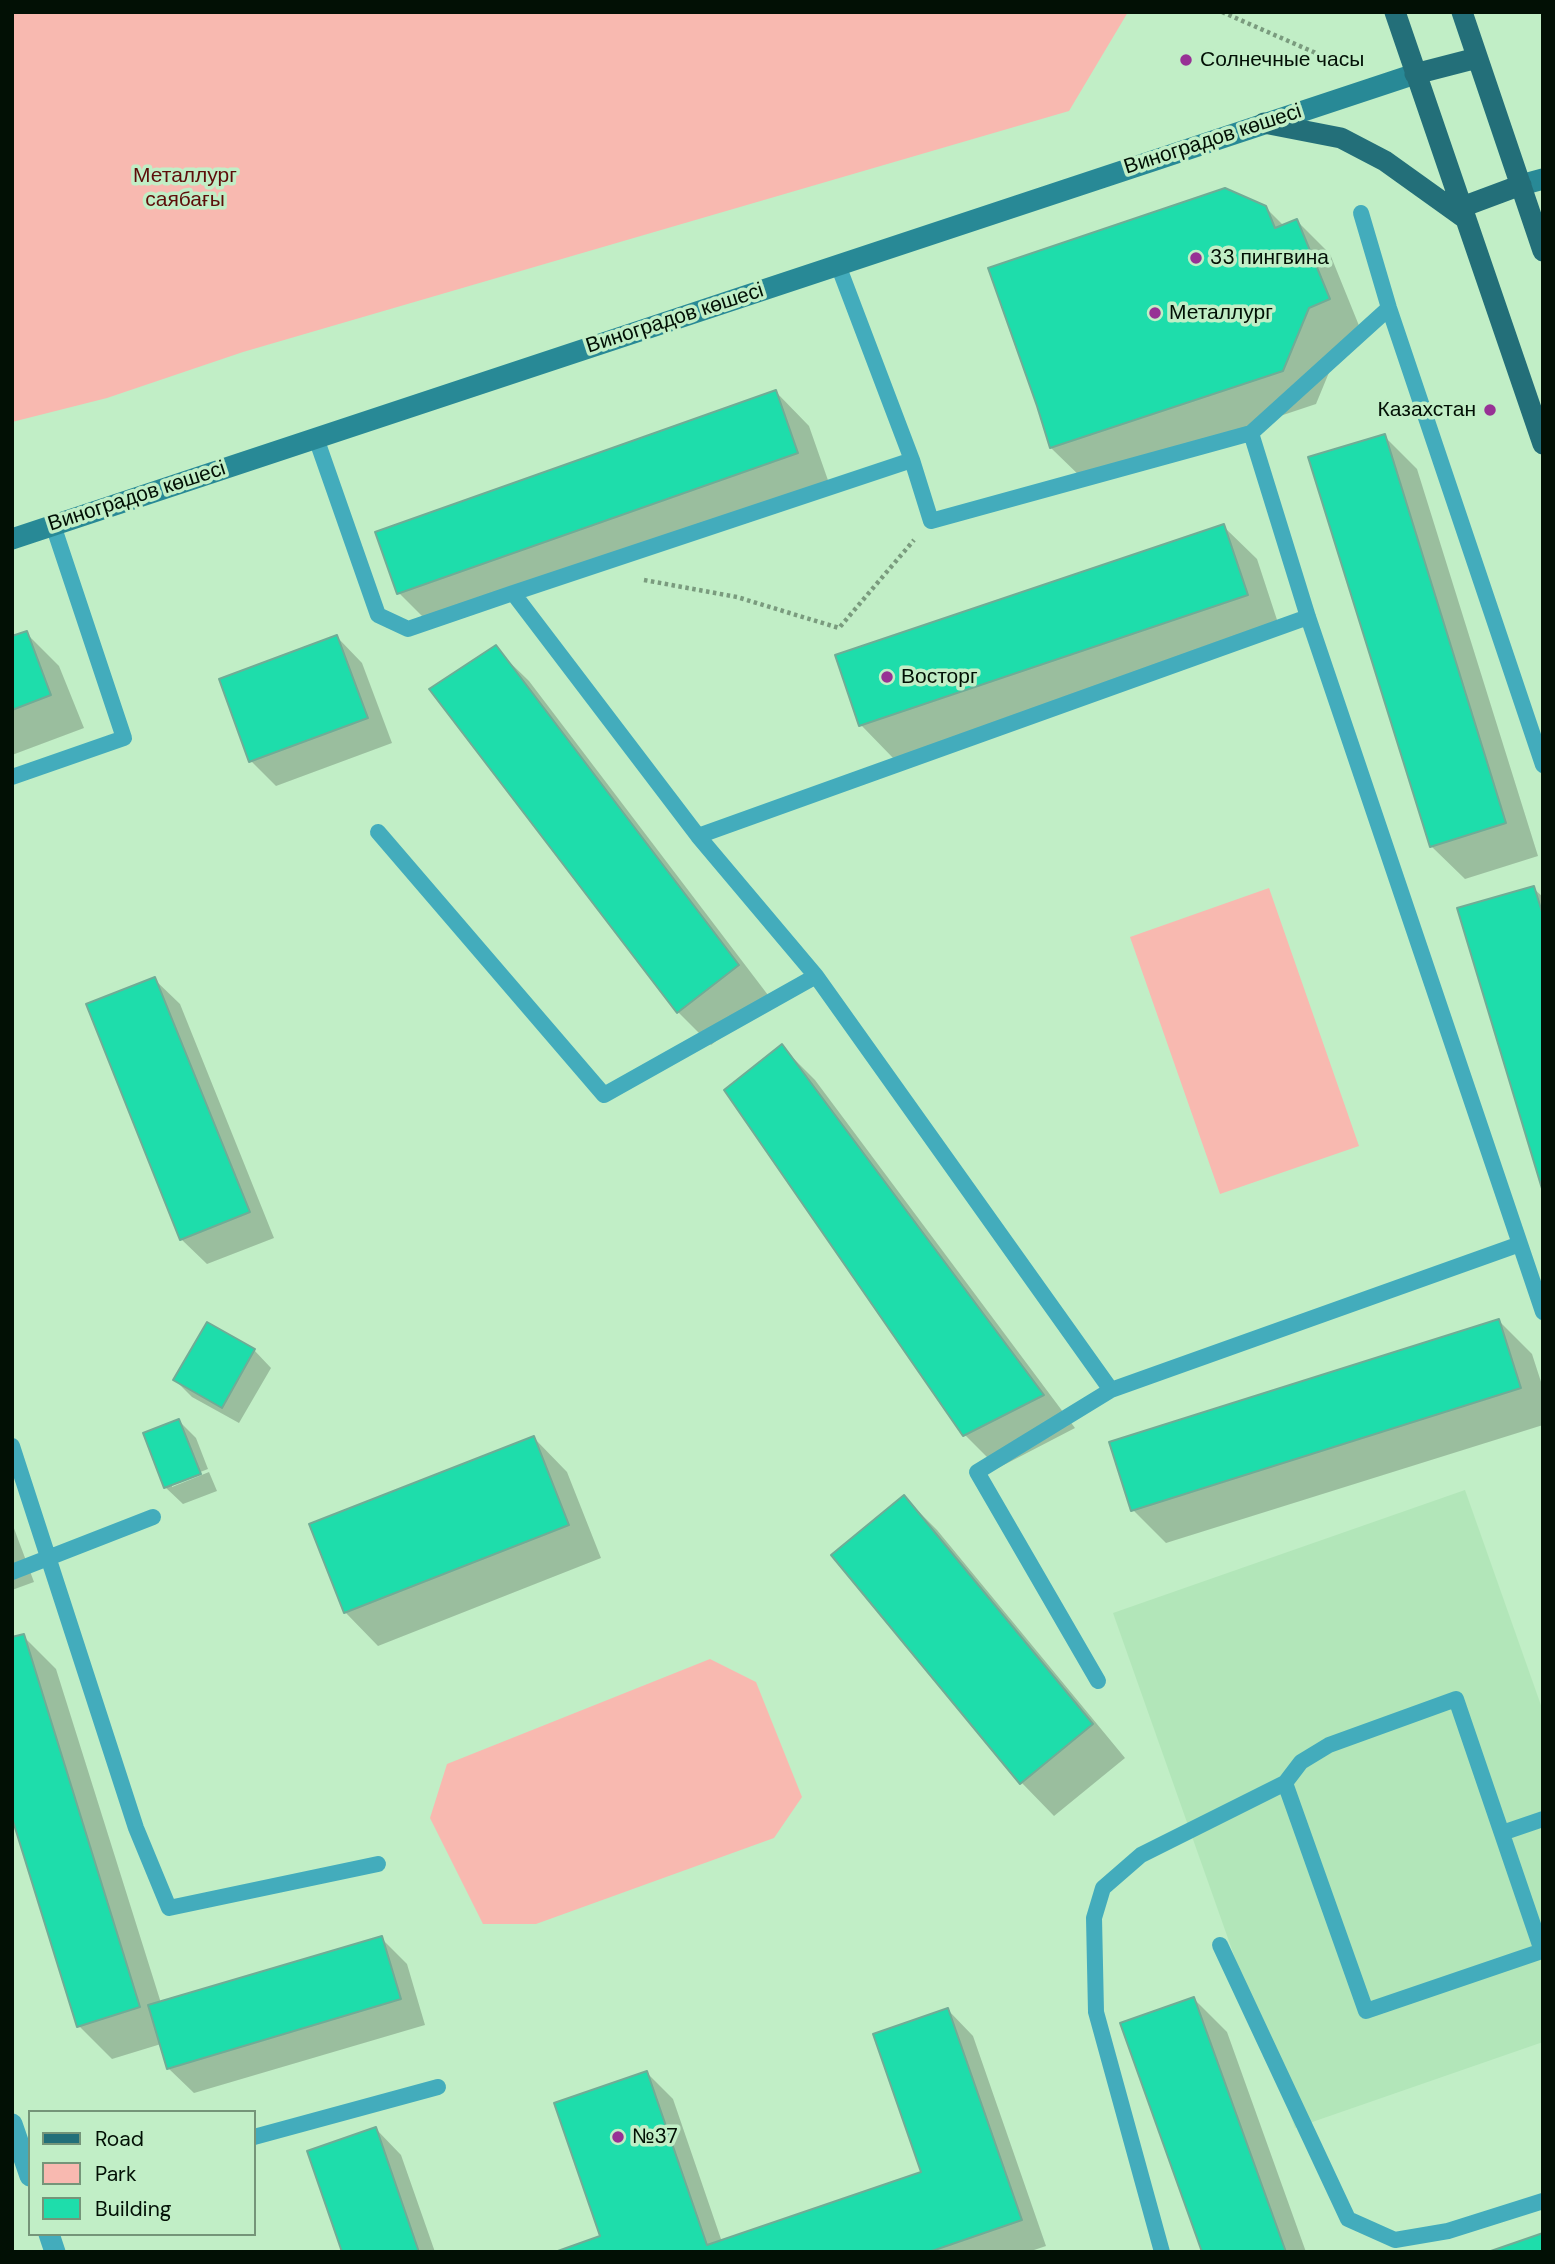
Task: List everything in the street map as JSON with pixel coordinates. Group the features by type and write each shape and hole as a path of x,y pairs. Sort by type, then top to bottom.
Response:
{"main road":[{"path":"1395,12 1543,444"},
{"path":"1462,12 1543,251"},
{"path":"1415,74 1477,58"},
{"name":"Виноградов көшесі","path":"12,539 1415,74"},
{"path":"1264,123 1341,138 1385,161 1464,213"},
{"path":"1464,213 1543,178"}],"street":[{"path":"12,2123 28,2170"}],"lane":[{"path":"1361,213 1389,307 1543,765"},
{"path":"838,265 912,460 931,521 1251,433 1389,307"},
{"path":"1251,433 1308,618 1543,1312"},
{"path":"316,438 378,615 408,629 912,460"},
{"path":"12,777 124,738 53,526"},
{"path":"513,593 698,836 816,976 1111,1390"},
{"path":"698,836 1308,618"},
{"path":"379,832 604,1095 816,976"},
{"path":"1098,1681 977,1472 1111,1390 1520,1244"},
{"path":"12,1446 136,1828 169,1908 378,1864"},
{"path":"12,1572 153,1517"},
{"path":"1162,2252 1096,2012 1094,1918 1103,1888 1141,1855 1285,1783 1301,1762 1329,1745 1456,1699 1542,1951 1366,2011 1285,1783"},
{"path":"1502,1833 1543,1819"},
{"path":"1220,1945 1348,2219 1395,2240 1448,2231 1543,2202"},
{"path":"256,2136 438,2087"}],"path":[{"path":"1222,12 1318,54"},
{"path":"643,580 737,597 839,628 931,521"}],"shaded area":[{"path":"1465,1490 1543,1711 1543,2042 1295,2128 1113,1613"}],"green space":[{"name":"Металлург саябағы","path":"12,12 1128,12 1069,111 243,352 107,398 12,422"},
{"path":"1269,888 1359,1146 1220,1194 1130,937"},
{"path":"710,1659 756,1682 802,1797 774,1838 536,1924 483,1924 430,1818 447,1764"}],"building":[{"name":"Металлург","path":"1225,188 1266,206 1275,228 1297,219 1330,299 1309,308 1283,371 1050,448 988,268"},
{"path":"776,390 798,453 397,594 375,532"},
{"path":"1385,434 1506,823 1430,847 1308,457"},
{"path":"1224,524 1248,595 859,726 835,655"},
{"path":"27,631 51,695 12,710 12,636"},
{"path":"337,635 368,718 249,762 219,679"},
{"path":"496,645 739,965 677,1013 429,689"},
{"path":"1534,886 1543,915 1543,1192 1457,908"},
{"path":"155,977 250,1212 180,1240 86,1004"},
{"path":"782,1044 1044,1395 963,1436 724,1090"},
{"path":"1499,1319 1521,1388 1131,1511 1109,1442"},
{"path":"207,1322 255,1349 222,1408 173,1380"},
{"path":"179,1419 201,1474 164,1488 143,1433"},
{"path":"534,1436 569,1525 344,1613 309,1524"},
{"path":"904,1495 1093,1724 1020,1784 831,1555"},
{"path":"24,1634 140,2007 77,2027 12,1818 12,1637"},
{"path":"382,1936 401,1999 167,2069 148,2005"},
{"path":"1194,1997 1286,2252 1202,2252 1120,2023"},
{"name":"№37","path":"948,2008 1022,2220 929,2252 555,2252 600,2236 554,2103 647,2071 707,2245 921,2172 873,2034"},
{"path":"376,2127 419,2252 342,2252 307,2151"},
{"path":"1543,2233 1543,2252 1488,2252"}],"place":[{"name":"Солнечные часы","path":"1186,60"},
{"name":"33 пингвина","path":"1196,258"},
{"name":"Металлург","path":"1155,313"},
{"name":"Казахстан","path":"1490,410"},
{"name":"Восторг","path":"887,677"},
{"name":"№37","path":"618,2137"}]}
